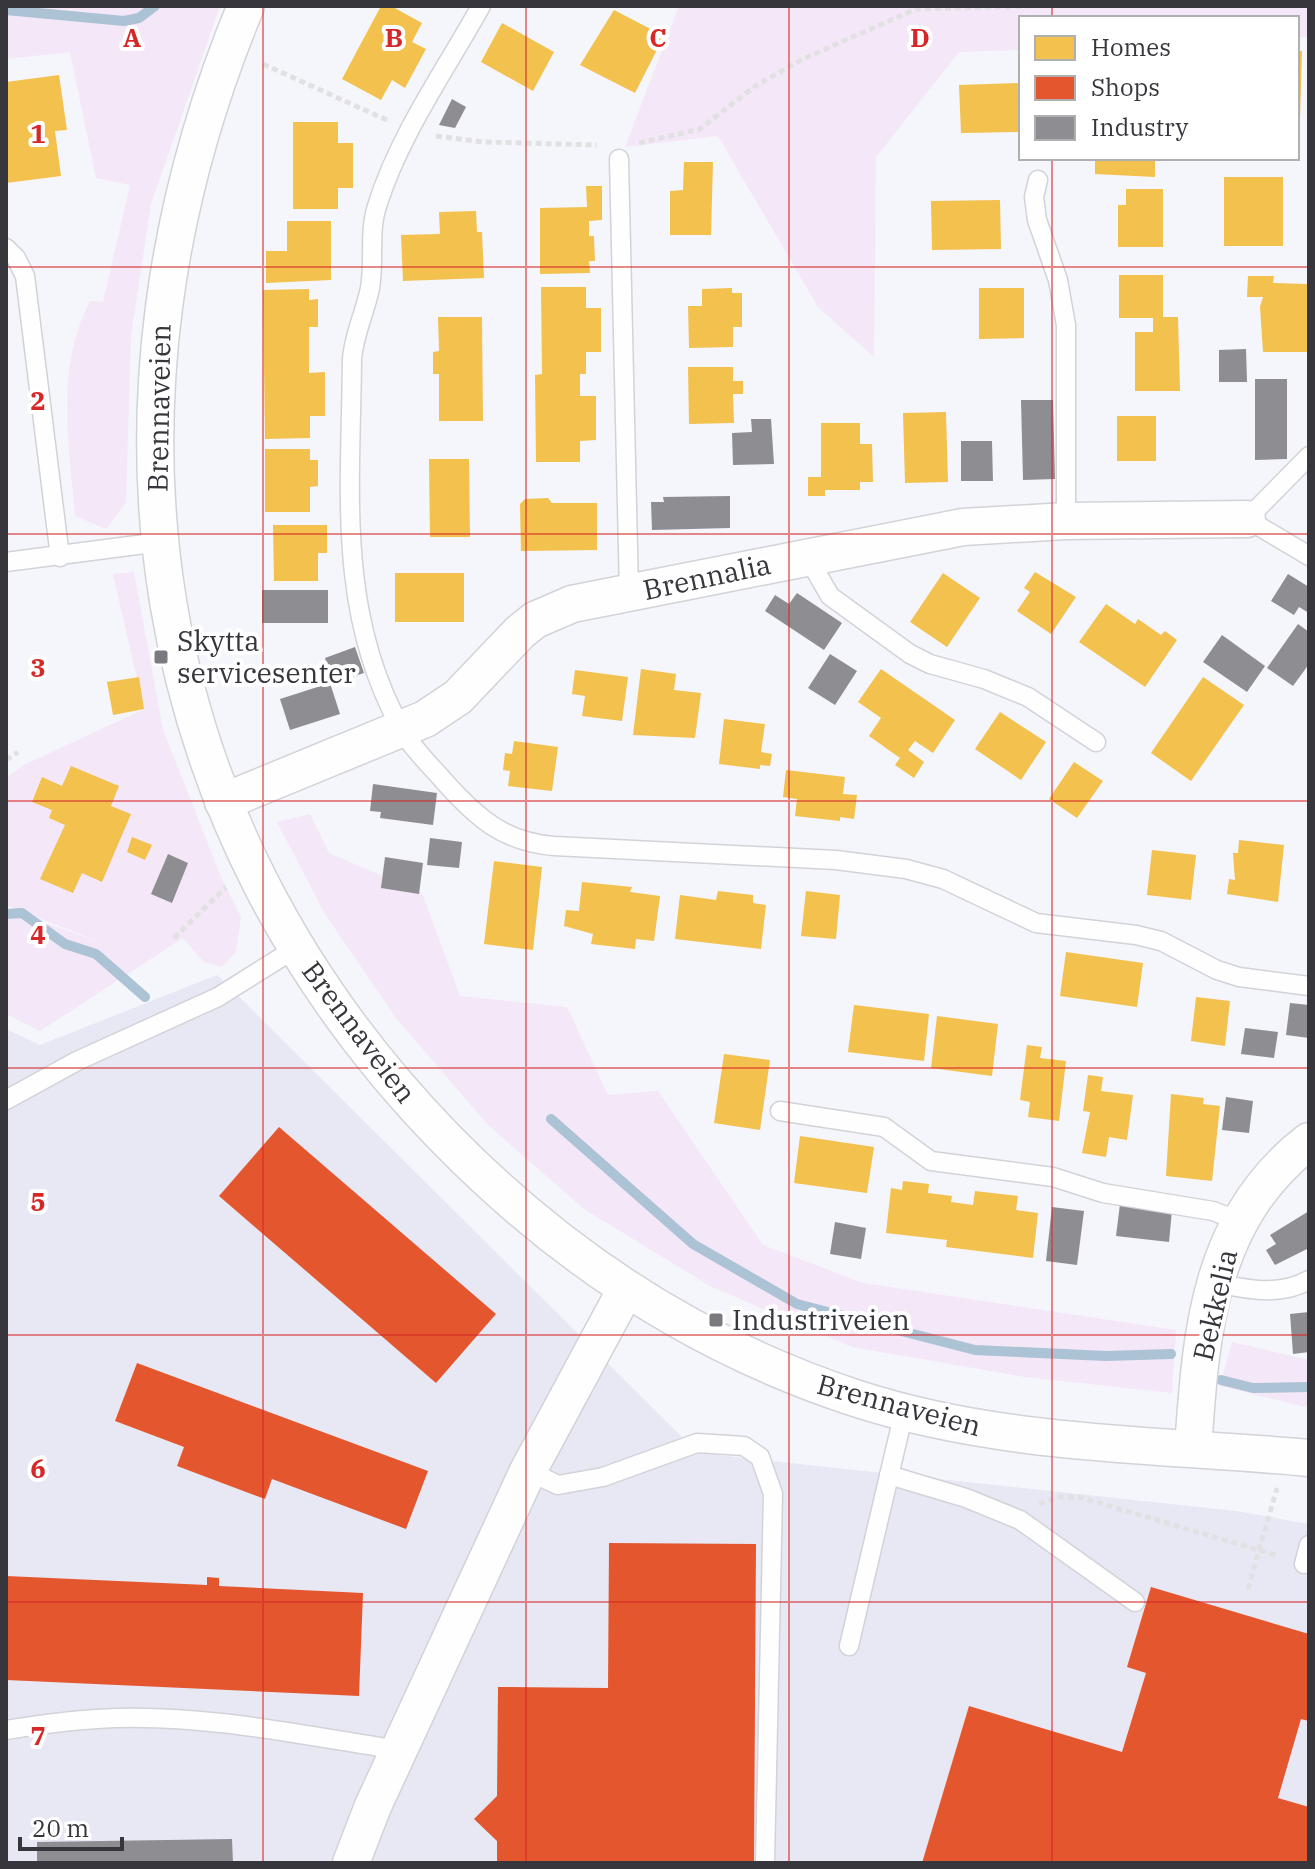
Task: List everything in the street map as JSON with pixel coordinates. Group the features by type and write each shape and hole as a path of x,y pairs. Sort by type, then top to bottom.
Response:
{"street":[{"name":"Brennaveien","path":"246,6 198,136 164,287 154,400 160,542 187,690 223,802 252,867 296,948 351,1029 424,1116 512,1203 625,1291 733,1349 841,1393 904,1412 1002,1432 1298,1457"},
{"name":"Brennalia","path":"223,802 425,719 458,697 505,646 535,620 572,604 963,527 1066,521 1247,519"},
{"name":"Bekkelia","path":"1193,1449 1202,1345 1228,1240 1271,1178 1309,1141"},
{"path":"351,1863 399,1750 528,1471 625,1291"}],"lane":[{"path":"481,6 412,130 373,219 370,288 356,327 352,359 352,578 367,640 401,730 471,811 498,832 514,839 554,846 836,860 906,869 943,879 1036,923 1148,938 1239,977 1309,986"},
{"path":"624,151 629,593"},
{"path":"1038,180 1034,197 1037,220 1058,280 1066,325 1066,521"},
{"path":"6,248 16,258 25,276 60,557"},
{"path":"1309,456 1247,519 1309,556"},
{"path":"6,562 160,542"},
{"path":"807,556 830,596 910,654 930,664 984,679 1028,697 1096,742"},
{"path":"6,1100 77,1061 218,997 296,948"},
{"path":"780,1111 884,1127 931,1161 1053,1177 1103,1193 1213,1211 1239,1221"},
{"path":"1215,1283 1266,1291 1291,1289 1309,1280"},
{"path":"849,1646 904,1412"},
{"path":"528,1471 558,1485 603,1477 697,1443 744,1446 760,1457 773,1494 765,1863"},
{"path":"889,1475 966,1498 1020,1520 1135,1602"},
{"path":"1304,1564 1309,1545"},
{"path":"6,1730 62,1721 120,1718 215,1725 399,1750"}],"path":[{"path":"624,151 700,129 755,86 803,59 916,9 1033,6"},
{"path":"253,75 258,62 412,130 484,142 605,145"},
{"path":"6,760 18,752"},
{"path":"174,938 252,867"},
{"path":"1248,1589 1259,1550 1298,1457"},
{"path":"1020,1520 1049,1499 1079,1497 1304,1564"}],"shaded area":[{"path":"6,6 220,6 151,204 131,336 126,502 106,529 75,516 68,434 68,380 79,327 90,301 103,302 130,185 96,178 70,52 6,59"},
{"path":"679,6 1309,6 1309,37 1299,37 1299,16 1019,16 1019,50 959,52 876,157 874,357 818,307 718,136 625,147"},
{"path":"134,572 163,730 221,877 241,917 236,952 222,967 204,962 183,938 40,1031 6,1014 6,909 107,945 6,905 6,778 24,765 144,709 113,574"},
{"path":"310,814 329,853 422,893 460,996 567,1007 608,1095 658,1091 763,1245 863,1283 1176,1330 1172,1393 1025,1377 852,1347 710,1286 584,1209 488,1125 396,1018 325,914 277,822"},
{"path":"217,975 698,1453 1236,1511 1309,1524 1309,1863 6,1863 6,1029 40,1045"},
{"path":"1232,1342 1309,1360 1309,1408 1220,1386"}],"building: Homes":[{"path":"381,6 391,6 422,23 412,42 426,49 405,88 392,80 381,100 342,79"},
{"path":"614,10 664,36 635,93 580,65"},
{"path":"502,23 554,52 533,91 481,62"},
{"path":"1299,51 1302,51 1300,120"},
{"path":"59,75 67,130 55,131 61,176 6,183 6,82"},
{"path":"1019,83 1019,132 961,133 959,85"},
{"path":"293,122 338,122 338,143 353,143 353,188 338,188 338,209 293,209"},
{"path":"1095,160 1155,160 1155,177 1095,174"},
{"path":"684,162 713,162 711,235 670,235 670,191 683,190"},
{"path":"1224,177 1283,177 1283,246 1224,246"},
{"path":"586,186 602,186 602,220 589,221 589,236 594,236 595,261 589,261 590,273 540,274 540,208 587,207"},
{"path":"1126,189 1163,189 1163,247 1118,247 1118,205 1126,205"},
{"path":"1000,200 1001,249 932,250 931,201"},
{"path":"476,211 477,232 482,232 484,278 403,281 401,235 440,234 439,212"},
{"path":"287,221 331,221 331,280 266,283 266,251 287,251"},
{"path":"1119,275 1163,275 1163,317 1178,317 1180,391 1135,391 1135,332 1153,332 1153,318 1119,318"},
{"path":"1248,276 1274,276 1273,283 1308,284 1307,352 1263,352 1260,307 1263,297 1247,297"},
{"path":"541,287 586,287 586,308 601,308 601,352 586,352 586,374 580,374 580,396 596,396 596,440 580,441 580,462 536,462 535,375 542,374"},
{"path":"732,288 732,293 742,293 742,327 733,327 733,347 689,348 688,306 702,306 702,289"},
{"path":"979,288 1024,288 1024,338 979,339"},
{"path":"309,289 309,300 318,299 318,327 309,327 309,373 325,372 325,416 310,416 310,438 265,439 263,290"},
{"path":"438,317 482,317 483,421 439,421 439,374 433,374 433,352 439,351"},
{"path":"688,367 733,367 733,381 743,381 743,394 733,394 734,423 689,424"},
{"path":"946,412 948,482 905,483 903,413"},
{"path":"1117,416 1156,416 1156,461 1117,461"},
{"path":"821,423 860,423 860,444 872,444 873,482 860,482 860,490 825,490 825,496 808,496 808,477 821,477"},
{"path":"265,449 310,449 310,460 318,460 318,486 310,487 310,512 265,512"},
{"path":"429,459 469,459 470,537 430,537"},
{"path":"548,498 552,503 597,503 597,550 521,551 520,504 525,499"},
{"path":"273,525 327,525 327,553 318,553 318,581 274,581"},
{"path":"1035,572 1076,597 1051,634 1017,611 1030,592 1024,588"},
{"path":"395,573 464,573 464,622 395,622"},
{"path":"943,573 980,598 947,647 910,622"},
{"path":"1106,604 1135,624 1138,619 1161,635 1165,631 1177,640 1145,687 1079,642"},
{"path":"641,669 676,674 674,690 701,693 695,738 633,735"},
{"path":"881,669 955,720 933,753 915,741 908,750 924,762 914,778 895,765 900,758 869,736 881,718 858,702"},
{"path":"575,670 628,677 622,721 582,716 585,696 572,694"},
{"path":"139,677 144,709 113,715 107,682"},
{"path":"1203,677 1244,705 1191,781 1151,753"},
{"path":"1000,712 1046,742 1021,780 975,749"},
{"path":"724,719 765,724 761,752 772,754 770,766 760,765 760,769 719,764"},
{"path":"514,741 558,747 552,791 508,786 510,771 503,770 505,753 512,754"},
{"path":"1074,762 1103,781 1077,818 1049,799"},
{"path":"71,766 119,786 111,806 131,814 102,882 82,873 73,893 40,879 65,825 49,818 52,810 32,802 42,777 62,786"},
{"path":"786,770 845,777 843,794 857,795 854,819 840,817 840,821 795,816 797,799 783,797"},
{"path":"132,837 152,845 145,860 127,852"},
{"path":"1239,840 1284,845 1278,902 1227,894 1229,879 1235,880 1233,853 1238,853"},
{"path":"1152,850 1196,855 1191,900 1147,895"},
{"path":"494,861 542,867 533,950 484,944"},
{"path":"582,882 632,887 630,892 660,896 654,941 636,939 635,949 591,944 593,934 564,926 566,910 579,911"},
{"path":"718,891 753,895 753,903 766,905 761,949 675,939 680,895 716,900"},
{"path":"806,891 840,895 836,939 801,936"},
{"path":"1066,952 1143,963 1137,1007 1060,996"},
{"path":"1196,997 1230,1001 1225,1046 1191,1041"},
{"path":"854,1005 929,1014 924,1061 848,1052"},
{"path":"937,1016 998,1024 992,1076 931,1068"},
{"path":"1027,1045 1042,1047 1040,1058 1066,1061 1059,1121 1028,1117 1030,1102 1020,1100"},
{"path":"724,1054 770,1060 760,1130 714,1123"},
{"path":"1088,1075 1103,1077 1101,1091 1133,1095 1127,1140 1109,1137 1106,1157 1082,1153 1090,1112 1083,1111"},
{"path":"1171,1094 1204,1098 1203,1104 1220,1106 1212,1181 1166,1176"},
{"path":"800,1136 874,1147 867,1193 794,1183"},
{"path":"903,1181 929,1184 928,1193 952,1196 951,1202 973,1205 975,1191 1018,1196 1016,1210 1038,1213 1033,1258 946,1247 947,1240 886,1233 891,1188 902,1190"}],"building: Shops":[{"path":"279,1127 496,1314 436,1383 219,1196"},
{"path":"137,1363 428,1471 406,1529 272,1479 265,1499 177,1466 184,1447 115,1421"},
{"path":"609,1543 756,1544 754,1863 497,1863 497,1841 474,1819 497,1796 498,1687 608,1688"},
{"path":"6,1576 207,1585 207,1577 219,1578 219,1586 363,1593 359,1696 6,1680"},
{"path":"1151,1587 1309,1634 1309,1721 1301,1719 1278,1798 1309,1807 1309,1863 922,1863 969,1706 1122,1752 1146,1673 1127,1667"}],"building: Industry":[{"path":"452,99 466,107 455,128 439,125"},
{"path":"1246,349 1247,382 1219,382 1219,350"},
{"path":"1255,379 1287,379 1287,459 1255,460"},
{"path":"1021,400 1053,400 1055,479 1023,480"},
{"path":"751,419 771,419 774,464 733,465 732,433 752,432"},
{"path":"961,441 992,441 993,481 961,481"},
{"path":"730,496 730,528 652,530 651,502 664,502 663,497"},
{"path":"1288,574 1309,587 1309,613 1299,607 1294,615 1271,601"},
{"path":"262,590 328,590 328,623 262,623"},
{"path":"797,593 842,623 824,650 765,611 775,595 789,604"},
{"path":"1298,624 1309,632 1309,664 1293,686 1267,668"},
{"path":"1222,635 1265,666 1247,692 1203,662"},
{"path":"355,647 364,673 333,683 325,658"},
{"path":"830,654 857,671 835,705 808,688"},
{"path":"330,683 340,714 290,730 280,699"},
{"path":"373,784 437,793 433,825 380,818 381,812 370,811"},
{"path":"430,838 462,842 459,868 427,865"},
{"path":"168,854 188,863 172,903 151,894"},
{"path":"385,857 423,863 419,894 381,888"},
{"path":"1290,1003 1309,1005 1309,1038 1286,1035"},
{"path":"1245,1028 1278,1032 1274,1058 1241,1054"},
{"path":"1226,1097 1253,1101 1249,1133 1222,1130"},
{"path":"1120,1204 1172,1210 1169,1242 1116,1236"},
{"path":"1052,1207 1084,1211 1077,1265 1046,1261"},
{"path":"1309,1211 1309,1248 1275,1265 1266,1250 1276,1244 1270,1235"},
{"path":"835,1222 866,1228 861,1259 830,1254"},
{"path":"1309,1312 1309,1352 1293,1354 1290,1314"},
{"path":"232,1839 233,1863 37,1863 37,1842"}],"waterway":[{"path":"6,10 124,21 139,18 155,6"},
{"path":"6,914 22,913 65,944 96,954 145,997"},
{"path":"551,1119 693,1244 797,1304 975,1350 1106,1356 1171,1354"},
{"path":"1221,1380 1253,1388 1309,1387"}],"place":[{"name":"Skytta servicesenter","path":"161,657"},
{"name":"Industriveien","path":"716,1320"}]}
